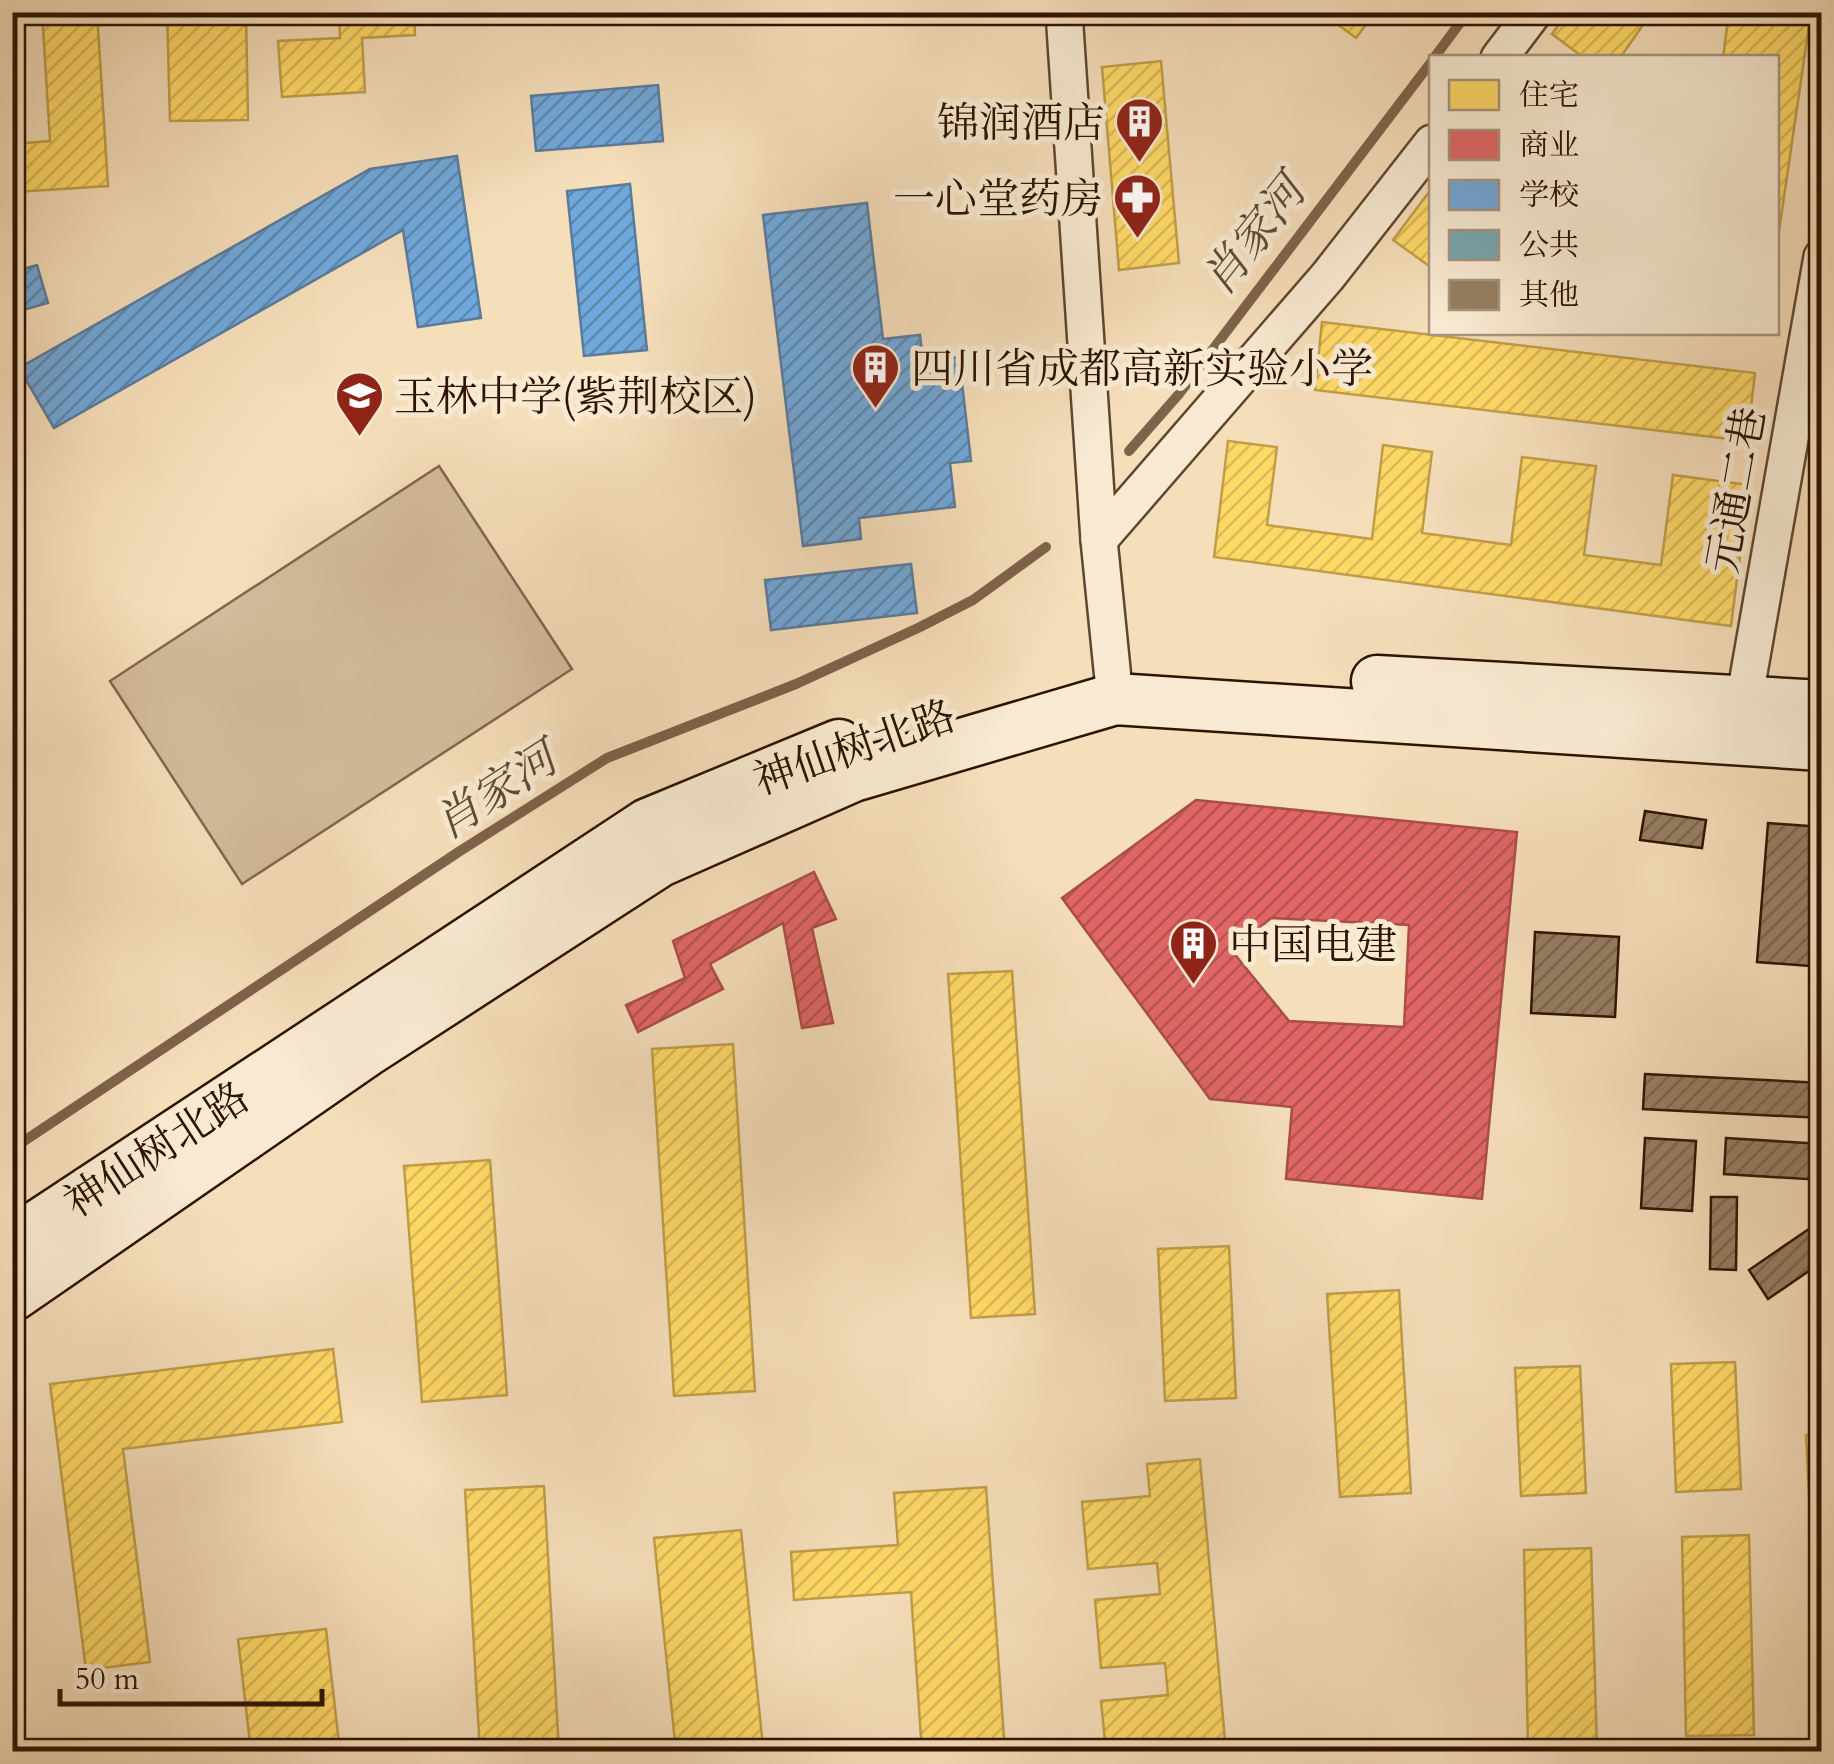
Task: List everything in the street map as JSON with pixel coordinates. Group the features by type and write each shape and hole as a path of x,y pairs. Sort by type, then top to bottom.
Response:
{"main road":[{"name":"神仙树北路","path":"12,1244 648,824 849,742 1113,682 1741,720 1822,706"},
{"path":"12,1296 368,1050 660,861 853,776 1113,682"},
{"path":"1741,720 1822,745"}],"street":[{"path":"1064,12 1113,682"},
{"path":"1500,55 1534,12"},
{"path":"1100,540 1328,276 1429,147"},
{"name":"元通二巷","path":"1741,720 1822,258"}],"shaded area":[{"path":"439,466 572,669 242,884 110,681"}],"building: 住宅":[{"path":"42,12 97,12 108,186 16,192 13,144 50,141"},
{"path":"167,12 246,12 248,120 170,121"},
{"path":"339,12 414,12 415,35 362,38 365,92 282,97 278,41 340,38"},
{"path":"1321,12 1375,12 1356,38"},
{"path":"1568,12 1652,12 1622,55 1580,55 1552,34"},
{"path":"1729,12 1811,12 1779,231 1779,55 1723,55"},
{"name":"锦润酒店","path":"1161,61 1179,263 1119,270 1102,67"},
{"path":"1429,192 1429,266 1393,240"},
{"path":"1322,322 1755,373 1747,441 1315,390"},
{"path":"1228,441 1277,447 1267,525 1372,539 1383,445 1432,452 1422,533 1511,545 1522,457 1596,466 1584,555 1661,565 1673,475 1749,485 1731,626 1214,557"},
{"path":"1012,971 1035,1314 971,1318 948,974"},
{"path":"733,1044 755,1391 674,1396 652,1049"},
{"path":"490,1160 507,1395 422,1402 404,1166"},
{"path":"1229,1246 1236,1398 1165,1401 1158,1249"},
{"path":"1399,1290 1411,1493 1340,1497 1327,1294"},
{"path":"333,1349 342,1422 123,1449 150,1662 86,1670 50,1384"},
{"path":"1735,1362 1741,1489 1676,1492 1671,1364"},
{"path":"1580,1366 1586,1493 1521,1496 1515,1368"},
{"path":"1822,1434 1822,1632 1816,1632 1806,1435"},
{"path":"1200,1459 1226,1752 1106,1752 1101,1701 1168,1695 1165,1663 1101,1668 1095,1600 1160,1594 1157,1563 1088,1569 1082,1502 1150,1496 1147,1464"},
{"path":"544,1486 559,1752 480,1752 465,1490"},
{"path":"986,1487 1005,1752 922,1752 911,1592 794,1600 791,1552 898,1545 894,1493"},
{"path":"741,1530 763,1747 676,1752 654,1538"},
{"path":"1749,1535 1754,1735 1686,1736 1682,1537"},
{"path":"1591,1548 1597,1749 1528,1749 1524,1550"},
{"path":"326,1629 340,1752 251,1752 238,1639"}],"building: 商业":[{"name":"中国电建","path":"1196,800 1517,832 1482,1199 1286,1179 1292,1107 1210,1099 1062,898","holes":["1271,918 1409,925 1404,1027 1289,1021 1232,951"]},
{"path":"814,872 836,919 812,928 833,1023 802,1028 783,923 710,964 723,989 638,1032 626,1005 685,978 673,941"}],"building: 学校":[{"path":"658,85 663,141 536,151 531,96"},
{"path":"457,156 481,318 418,327 403,230 54,428 19,368 370,169"},
{"path":"630,184 647,350 584,356 567,191"},
{"name":"四川省成都高新实验小学","path":"867,203 883,339 920,335 923,362 959,357 971,461 950,463 955,507 859,518 861,539 803,546 763,215"},
{"path":"37,265 48,303 12,313 12,272"},
{"path":"911,564 917,613 771,630 765,580"}],"building: 公共":[{"path":"1095,12 1153,12 1153,14 1095,18"}],"building: 其他":[{"path":"1645,811 1706,820 1702,848 1640,840"},
{"path":"1768,823 1822,827 1822,967 1757,962"},
{"path":"1535,932 1619,937 1615,1017 1531,1013"},
{"path":"1645,1074 1822,1083 1822,1118 1643,1109"},
{"path":"1645,1138 1696,1141 1692,1211 1641,1208"},
{"path":"1726,1138 1822,1144 1822,1180 1724,1174"},
{"path":"1711,1197 1737,1197 1736,1270 1710,1269"},
{"path":"1822,1220 1822,1262 1768,1299 1749,1270"},
{"path":"1815,1308 1822,1308 1822,1344 1816,1344"}],"waterway":[{"name":"肖家河","path":"1436,55 1468,12"},
{"name":"肖家河","path":"1129,451 1179,394 1429,65"},
{"name":"肖家河","path":"12,1149 460,851 607,758 796,684 918,628 973,600 1046,547"}],"place":[{"name":"锦润酒店","path":"1140,164"},
{"name":"一心堂药房","path":"1138,240"},
{"name":"四川省成都高新实验小学","path":"876,410"},
{"name":"玉林中学(紫荆校区)","path":"359,438"},
{"name":"中国电建","path":"1194,986"}]}
